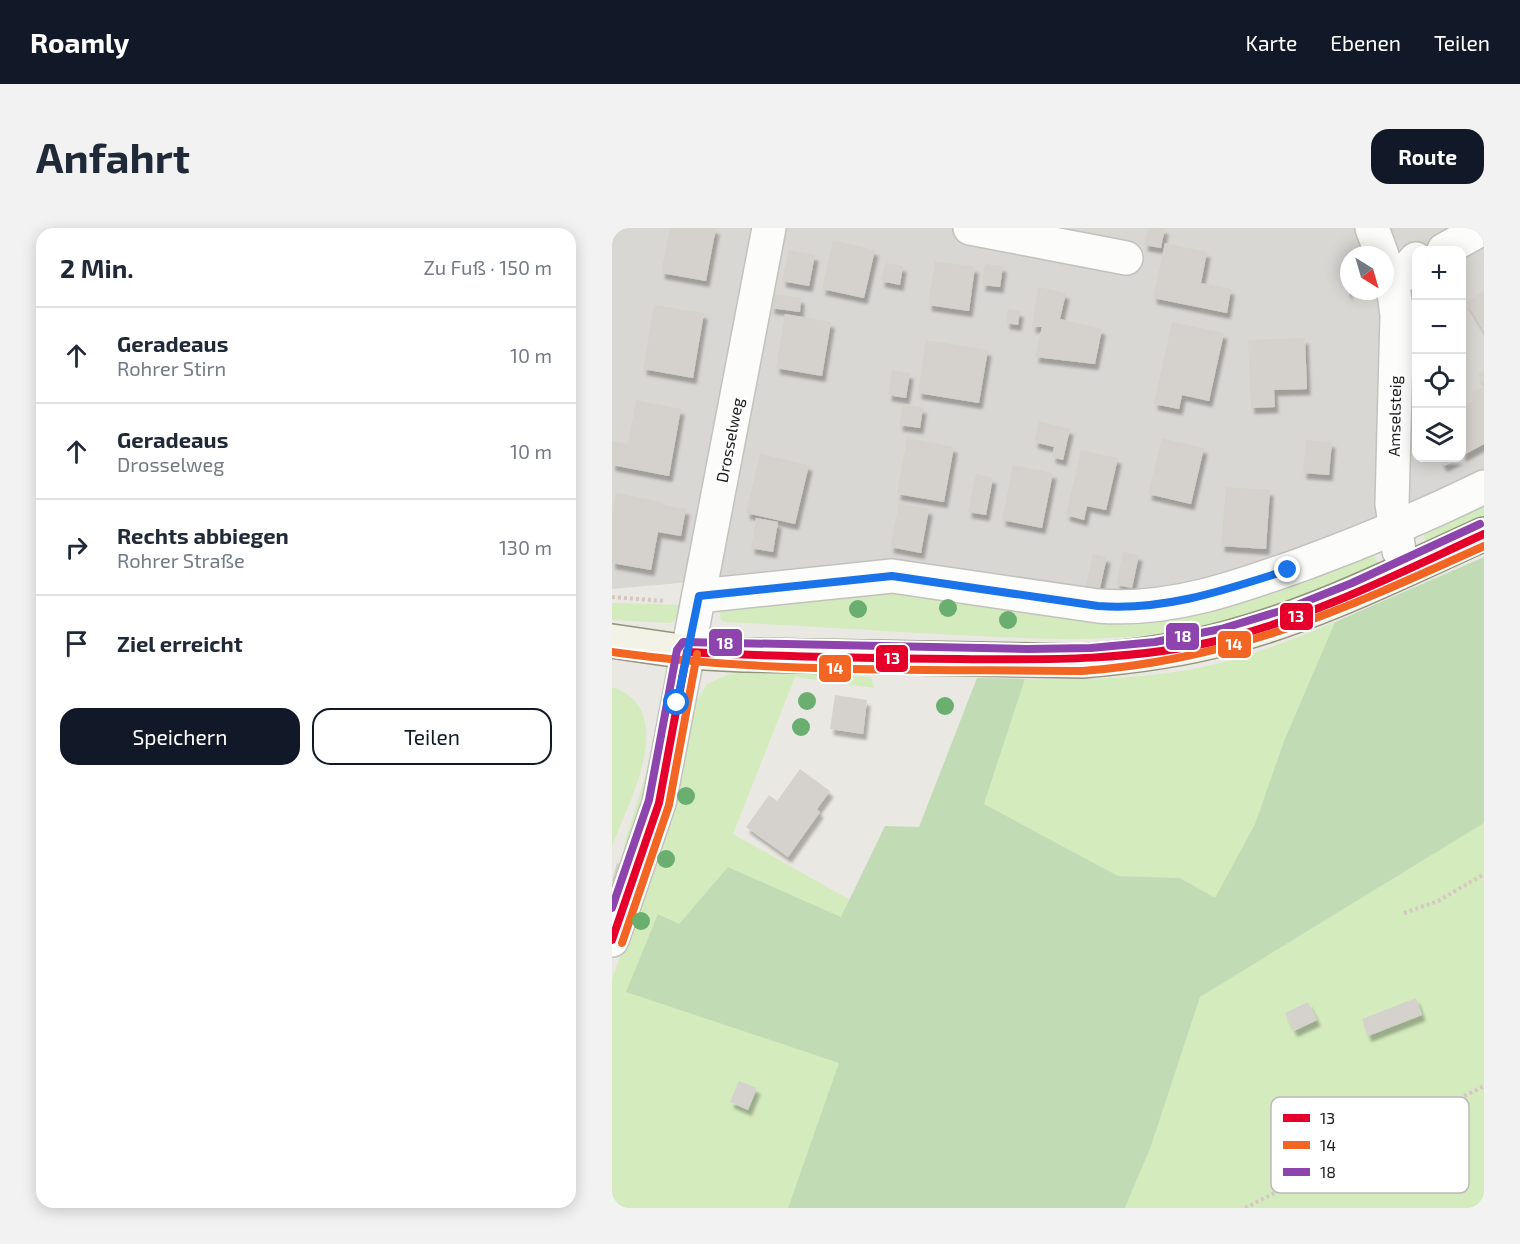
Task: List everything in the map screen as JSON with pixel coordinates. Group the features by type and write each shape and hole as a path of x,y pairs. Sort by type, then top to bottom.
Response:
{"main road":[{"path":"612,641 687,652 885,659 1082,661 1132,657 1226,639 1272,624 1404,570 1484,534"}],"street":[{"name":"Drosselweg","path":"612,939 659,803 769,228"},
{"path":"970,228 1032,233 1126,258"},
{"path":"1372,228 1379,246"},
{"path":"1427,246 1440,228"},
{"path":"1451,246 1484,228"},
{"path":"1398,272 1412,262"},
{"name":"Amselsteig","path":"1398,272 1392,504 1404,570"},
{"path":"699,596 892,576 1098,606 1132,609 1169,605 1229,589 1395,530 1484,487"}],"path":[{"path":"612,597 676,602 699,596"},
{"path":"1404,913 1438,901 1484,874"},
{"path":"1462,1097 1484,1086"},
{"path":"1245,1208 1274,1193"}],"shaded area":[{"path":"612,228 1484,228 1484,473 1365,529 1158,595 758,576 612,589"}],"green space":[{"path":"1484,497 1484,515 1425,541 1423,533"},
{"path":"1373,553 1378,563 1268,608 1199,627 1139,636 1078,639 1018,638 726,622 721,620 718,606 856,587 1052,608"},
{"path":"1484,557 1484,823 1200,997 1151,1146 1125,1208 788,1208 839,1063 626,992 658,914 679,924 728,867 841,917 885,826 919,827 977,678 1025,679 984,804 1118,876 1180,878 1215,898 1255,824 1284,741 1335,622"},
{"path":"612,603 684,605 681,613 671,623 612,620"},
{"path":"1335,622 1284,741 1255,824 1215,899 1180,878 1118,876 984,804 1025,679 1128,677 1180,671 1244,656"},
{"path":"749,671 871,677 874,688 795,677 733,834 850,900 841,917 728,867 679,924 659,914 627,992 840,1063 788,1208 612,1208 612,979 671,819 692,708 707,684 727,675"},
{"path":"612,687 632,699 643,715 646,736 644,758 637,782 612,846"},
{"path":"656,740 655,759 631,851 623,849"},
{"path":"1484,823 1484,1208 1125,1208 1151,1146 1200,997"}],"building":[{"path":"670,228 716,228 706,281 661,273"},
{"path":"1148,228 1165,228 1161,248 1144,245"},
{"path":"833,240 875,250 864,298 822,289"},
{"path":"1165,243 1207,252 1201,283 1231,289 1227,313 1153,298"},
{"path":"789,250 815,255 809,286 782,281"},
{"path":"935,261 975,267 969,311 928,305"},
{"path":"885,263 903,266 900,285 881,281"},
{"path":"985,264 1003,266 1000,287 982,285"},
{"path":"1038,287 1066,293 1060,319 1102,329 1095,364 1035,357 1042,327 1032,327"},
{"path":"1484,291 1484,332 1466,302"},
{"path":"773,294 801,298 800,312 771,308"},
{"path":"654,305 704,313 693,378 643,369"},
{"path":"1008,309 1020,311 1018,325 1006,323"},
{"path":"785,314 831,322 822,376 776,368"},
{"path":"1172,322 1224,333 1209,401 1182,395 1179,409 1154,404"},
{"path":"1305,338 1307,389 1274,390 1275,407 1251,408 1248,340"},
{"path":"926,340 988,350 979,403 918,393"},
{"path":"892,370 910,373 906,398 888,395"},
{"path":"1484,371 1484,385 1478,374"},
{"path":"1484,386 1484,444 1466,454 1466,405 1475,400 1471,393"},
{"path":"636,400 681,409 669,476 612,465 612,441 628,444"},
{"path":"903,404 923,408 920,428 899,425"},
{"path":"1039,421 1070,429 1063,460 1052,457 1054,447 1034,442"},
{"path":"907,438 954,447 944,502 897,494"},
{"path":"1162,438 1204,448 1191,504 1148,494"},
{"path":"1306,440 1332,442 1329,475 1303,473"},
{"path":"1081,450 1118,458 1106,510 1087,506 1084,520 1066,515"},
{"path":"760,454 809,465 795,524 746,513"},
{"path":"1013,465 1053,473 1042,528 1002,520"},
{"path":"976,474 993,478 986,515 968,512"},
{"path":"1226,487 1270,490 1266,549 1221,546"},
{"path":"616,493 686,509 681,536 658,532 651,570 612,563 612,513"},
{"path":"899,503 929,509 921,553 890,547"},
{"path":"756,518 778,522 773,552 751,548"},
{"path":"1123,552 1139,555 1132,588 1116,585"},
{"path":"1093,554 1107,557 1099,592 1085,589"},
{"path":"835,695 867,700 863,734 830,729"},
{"path":"800,769 830,791 817,809 820,812 788,857 746,827 769,795 777,801"},
{"path":"617,863 624,865 618,883 612,881"},
{"path":"1416,998 1422,1015 1368,1036 1362,1019"},
{"path":"1308,1002 1317,1020 1294,1031 1285,1013"},
{"path":"739,1081 757,1088 748,1110 730,1102"}],"transit line":[{"name":"18","path":"612,908 649,800 677,650 683,642 1027,649 1091,648 1155,642 1221,629 1287,609 1352,583 1480,524"},
{"name":"13","path":"687,652 823,657 1026,659 1092,658 1158,652 1224,639 1291,618 1324,606 1484,534"},
{"name":"14","path":"612,652 729,664 846,669 1082,671 1138,665 1190,656 1289,628 1385,590 1484,546"},
{"name":"13","path":"612,940 659,803 687,652"},
{"name":"14","path":"622,943 669,805 697,654"}],"route":[{"path":"677,703 699,596 892,576 1132,609 1169,605 1288,570"}]}
